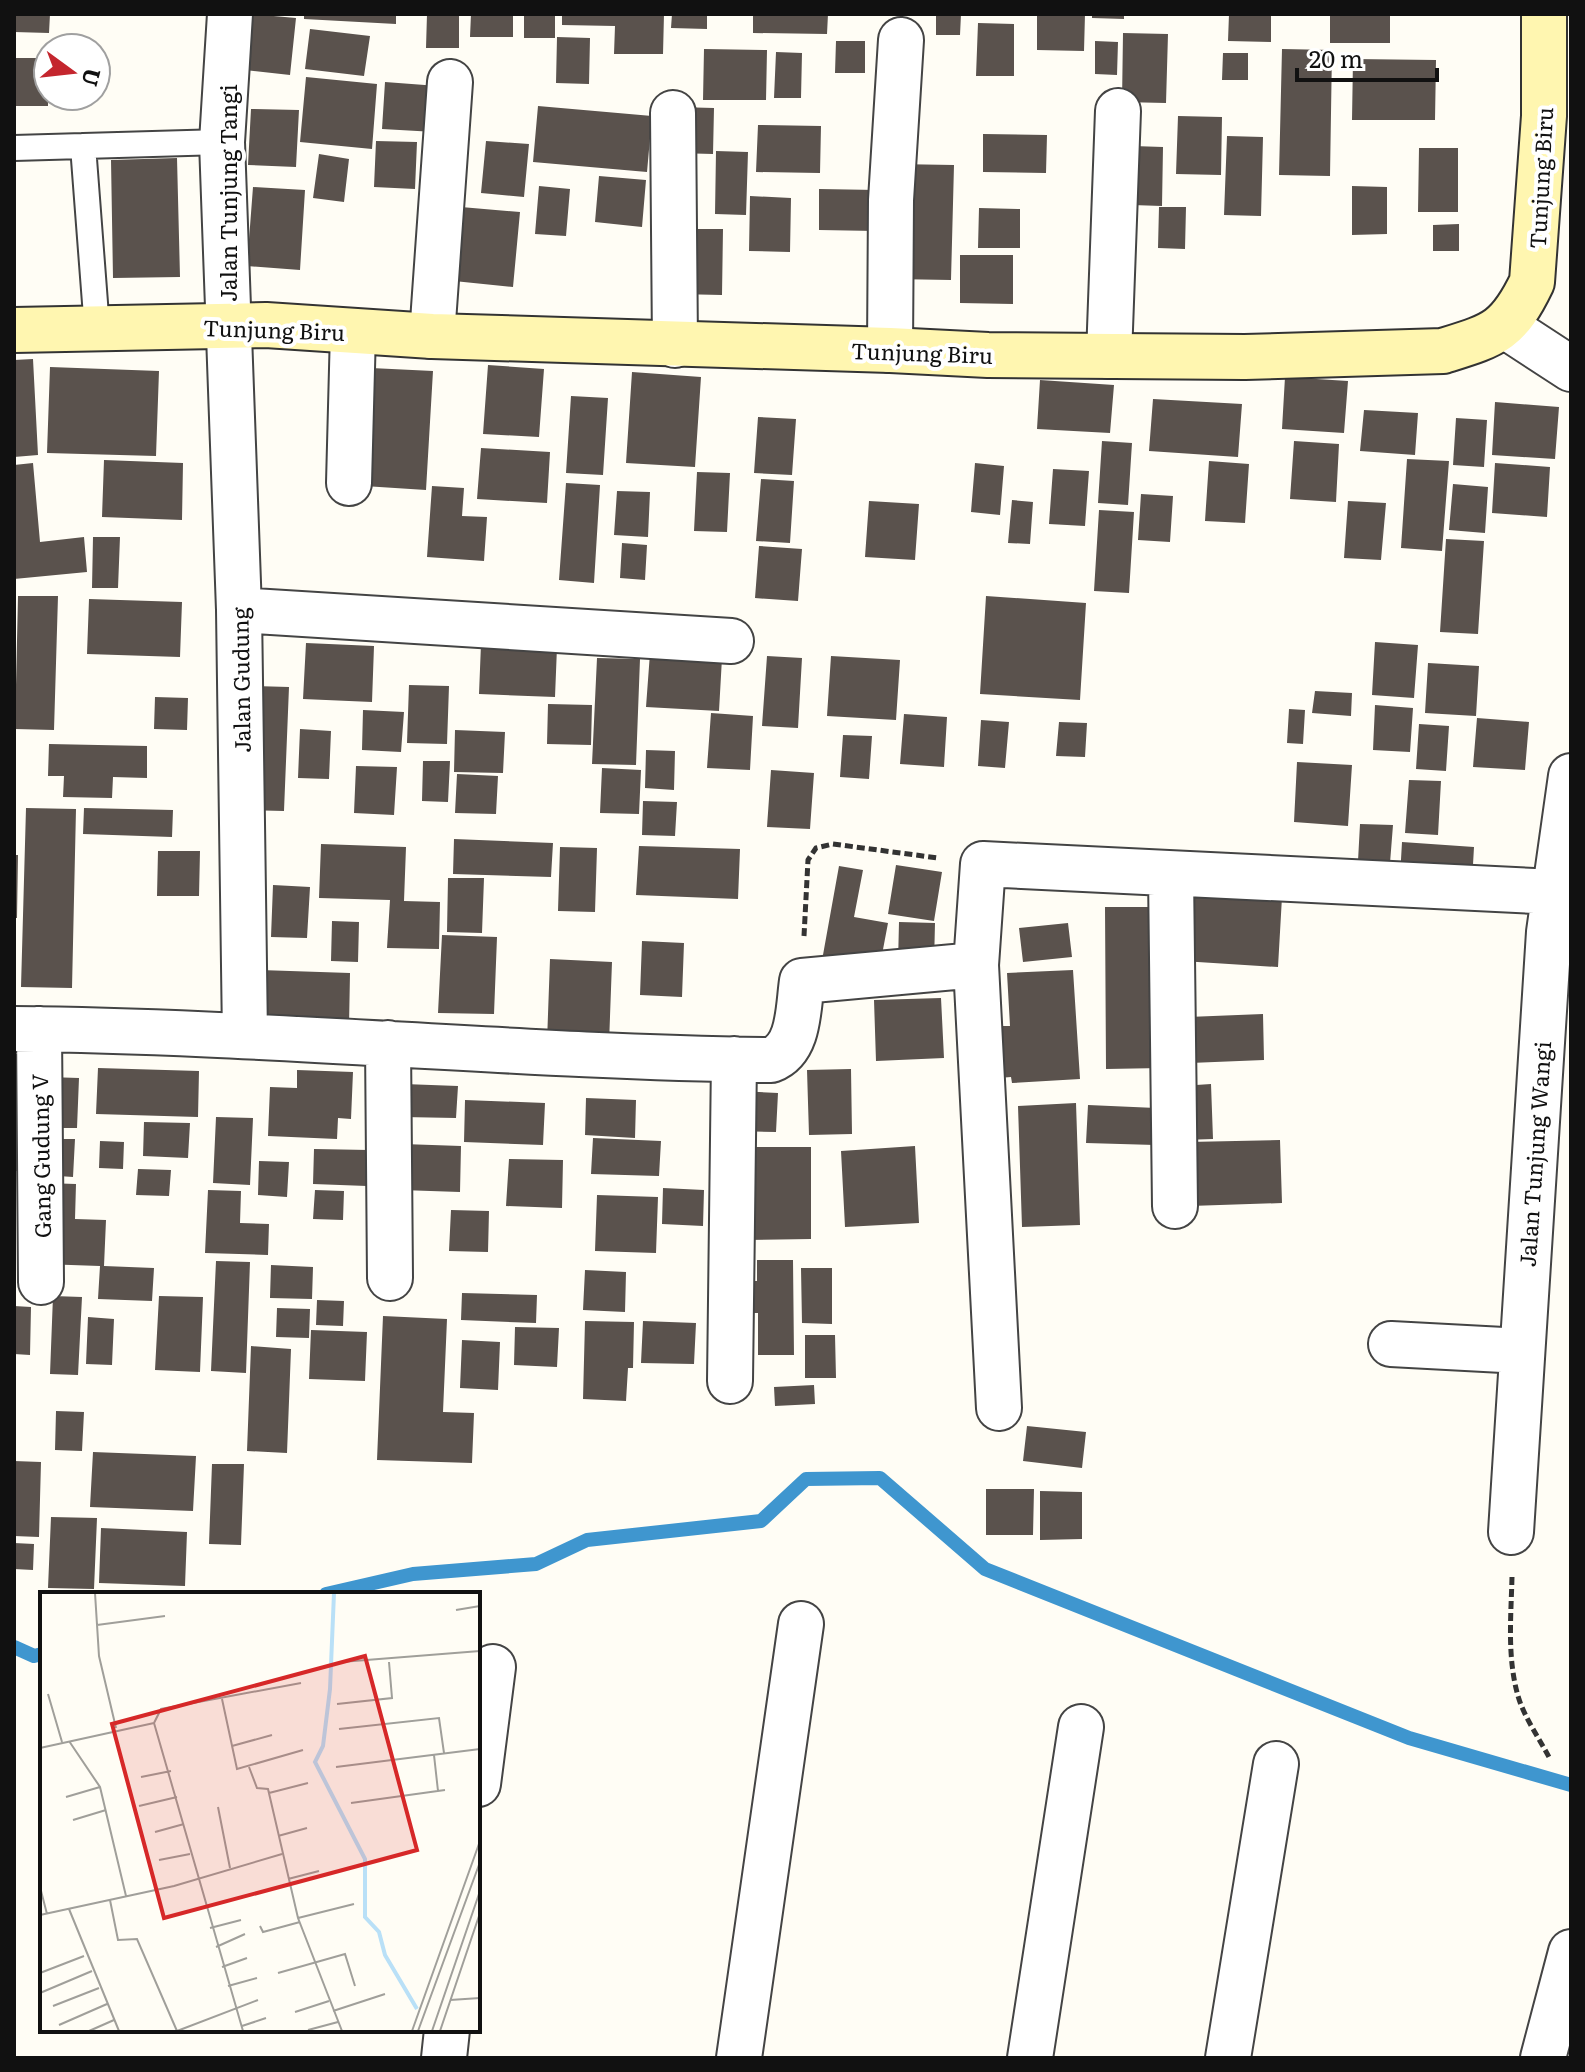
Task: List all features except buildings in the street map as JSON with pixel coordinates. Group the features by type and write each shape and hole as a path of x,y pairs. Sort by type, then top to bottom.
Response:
{"street":[{"name":"Jalan Tunjung Tangi","path":"228,324 222,142 230,14"},
{"name":"Tunjung Biru","path":"14,330 228,324 432,336 988,355 1245,357 1443,351 1473,342 1505,326 1532,282 1553,19"},
{"path":"890,350 891,200 901,40"},
{"path":"432,336 450,82"},
{"path":"1109,356 1118,111"},
{"path":"673,113 675,345"},
{"name":"Jalan Gudung","path":"228,324 239,610 245,1036"},
{"path":"1505,326 1571,369"},
{"path":"349,483 353,331"},
{"path":"239,610 731,641"},
{"name":"Jalan Tunjung Wangi","path":"1511,1532 1549,932 1571,776"},
{"path":"999,1408 976,965 983,864 1555,892"},
{"path":"1171,874 1175,1206"},
{"path":"26,1029 245,1036 620,1058 771,1060 788,1049 794,1032 802,981 976,965"},
{"name":"Gang Gudung V","path":"26,1029 41,1282"},
{"path":"388,1043 390,1278"},
{"path":"730,1381 734,1059"},
{"path":"1391,1344 1522,1351"},
{"path":"739,2058 801,1624"},
{"path":"480,1768 493,1667"},
{"path":"1030,2058 1081,1727"},
{"path":"1228,2058 1276,1764"},
{"path":"1543,2058 1571,1952"},
{"path":"444,2058 447,2032"}],"lane":[{"path":"14,148 222,142"},
{"path":"83,146 97,329"}],"path":[{"path":"802,981 808,860 816,848 833,844 983,864"},
{"path":"1511,1532 1509,1627 1513,1671 1519,1698 1549,1757"}],"waterway":[{"path":"335,1592 413,1574 536,1564 587,1540 761,1521 806,1479 880,1478 985,1569 1409,1738 1571,1785"},
{"path":"14,1647 34,1656 40,1654"}]}
